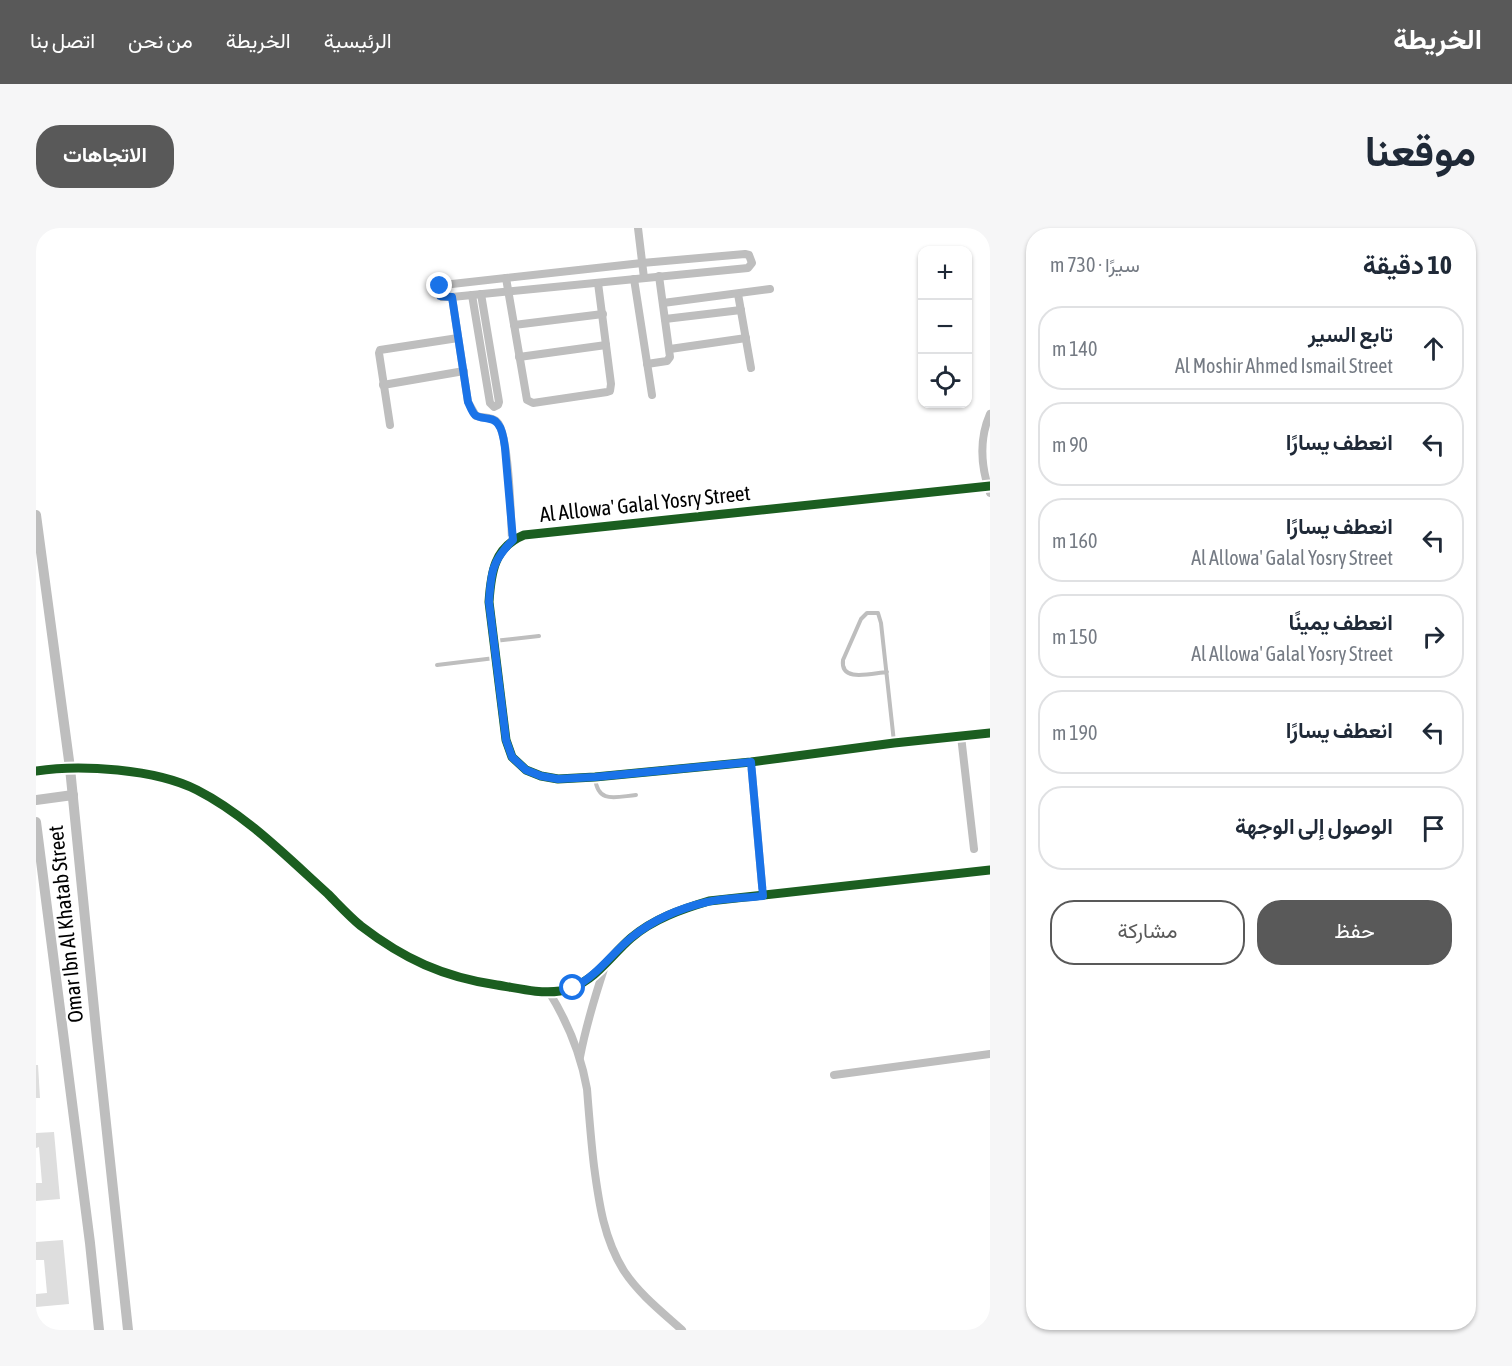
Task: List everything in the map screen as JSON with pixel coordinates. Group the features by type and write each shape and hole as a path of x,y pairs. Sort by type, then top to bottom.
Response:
{"street":[{"path":"638,228 644,278"},
{"path":"745,254 749,255 752,262 748,268 659,276 452,297 440,296 438,292 439,287 443,285 642,263 745,254"},
{"path":"647,364 667,361 670,357 659,276"},
{"path":"506,278 527,400 533,403 610,391 598,283"},
{"path":"634,279 652,395"},
{"path":"663,303 770,289"},
{"path":"476,294 499,402 494,407 490,403 476,294"},
{"path":"738,294 751,368"},
{"path":"452,297 468,402 473,413 481,418 495,420 502,434 513,540"},
{"path":"665,319 741,310"},
{"path":"514,326 603,314"},
{"path":"390,425 379,353 381,350 458,338"},
{"path":"670,349 746,338"},
{"path":"519,357 606,345"},
{"path":"383,385 464,371"},
{"path":"989,488 982,447 983,435 990,414"},
{"name":"Al Allowa' Galal Yosry Street","path":"989,488 524,535 513,540 500,553 494,566 489,602 506,740 512,757 526,770 541,776 558,779 595,777 751,762 894,742 990,733"},
{"name":"Omar Ibn Al Khatab Street","path":"36,515 70,768 128,1330"},
{"path":"961,736 974,849"},
{"path":"751,762 763,896"},
{"path":"36,771 70,768 132,771 168,779 195,789 237,815 274,845 359,925 407,957 436,970 471,981 549,992 573,988 583,983 632,937 655,922 709,901 990,870"},
{"path":"36,800 73,795"},
{"name":"Omar Ibn Al Khatab Street","path":"36,822 99,1330"},
{"path":"580,1061 587,1022 606,963"},
{"path":"549,992 565,1021 580,1061 587,1089 599,1202 604,1227 625,1272 640,1292 682,1330"},
{"path":"834,1075 990,1054"}],"lane":[{"path":"886,672 850,675 844,671 842,666 861,619 867,613 878,613 881,623 894,742"},
{"path":"494,641 539,636"},
{"path":"437,665 496,658"},
{"path":"595,777 596,790 603,796 636,795"}],"building":[{"path":"36,1065 38,1065 40,1098 36,1098"},
{"path":"54,1132 60,1199 36,1201 36,1183 42,1183 36,1133"},
{"path":"63,1240 69,1304 36,1307 36,1294 47,1293 44,1260 36,1260 36,1242"}],"cycle path":[{"path":"990,486 524,535 506,546 500,554 493,571 489,602 506,740 512,757 526,770 541,776 558,779 595,777 751,762 990,733"},
{"path":"36,771 74,768 118,770 161,777 197,790 249,824 357,922 393,948 442,972 477,982 536,991 560,991 581,984 599,970 631,938 649,925 678,911 709,901 990,870"}],"route":[{"path":"440,286 438,292 440,296 452,297 468,402 476,416 492,419 498,423 505,448 513,540 500,553 494,566 489,602 506,740 512,757 526,770 558,779 751,762 763,896 709,901 655,922 632,937 583,983 573,988"}]}
